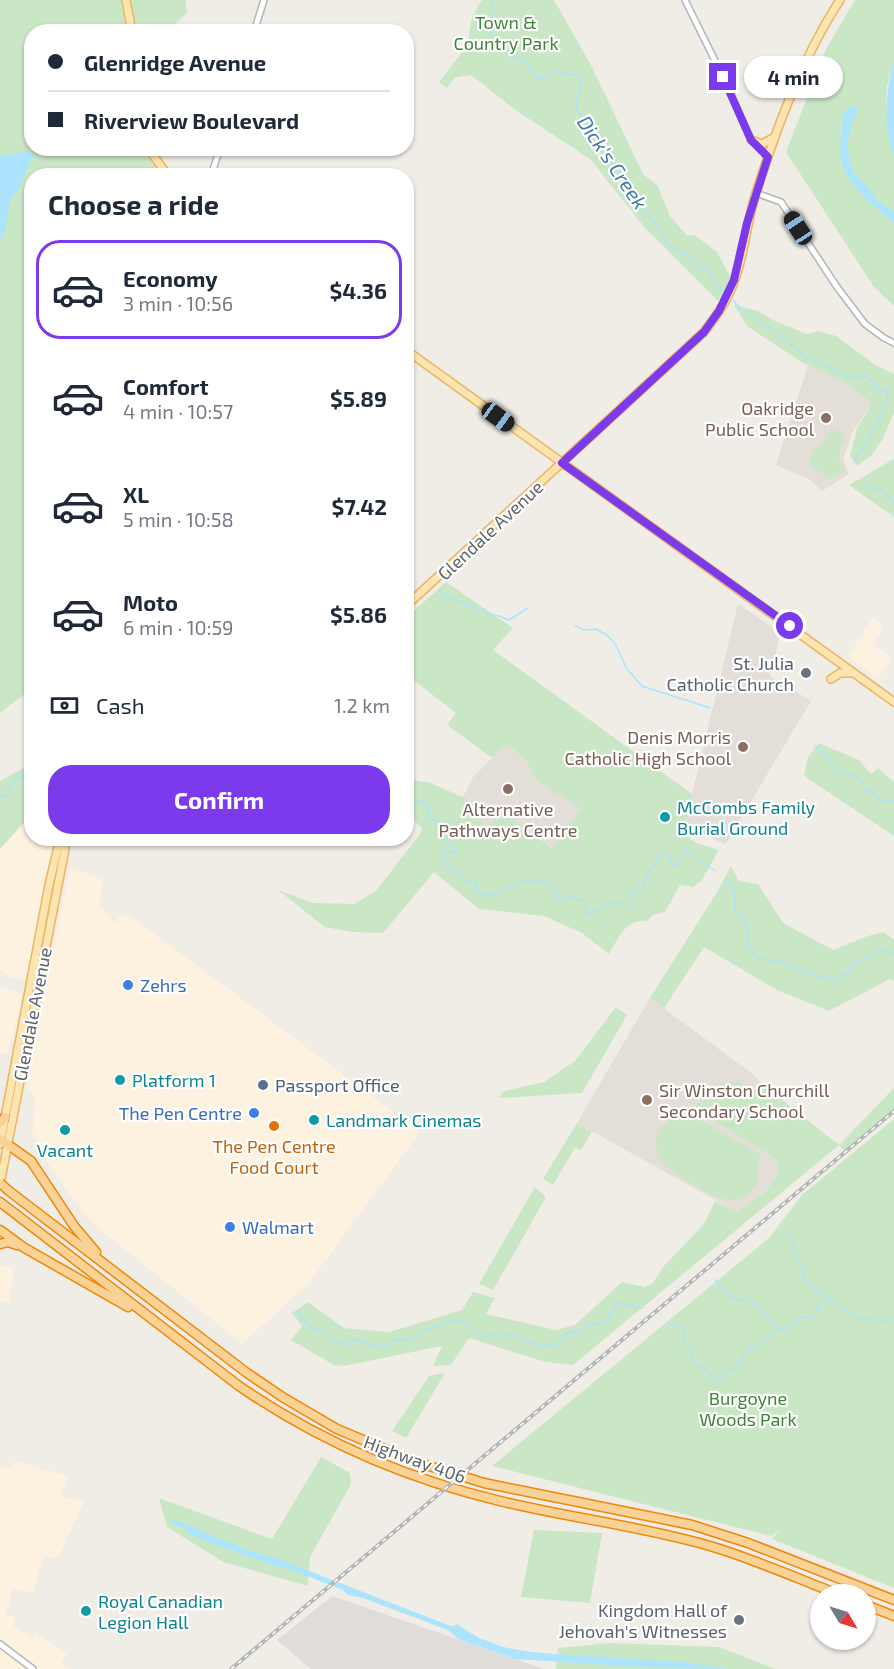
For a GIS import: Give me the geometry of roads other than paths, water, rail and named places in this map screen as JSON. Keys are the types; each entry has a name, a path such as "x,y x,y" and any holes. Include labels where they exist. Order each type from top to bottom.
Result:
{"highway":[{"path":"2,1142 31,1161 92,1249 153,1302"},
{"name":"Highway 406","path":"0,1184 230,1360 284,1398 337,1429 413,1461 484,1483 692,1525 748,1543 894,1600"},
{"name":"Highway 406","path":"3,1205 220,1373 269,1407 365,1457 410,1475 502,1502 650,1530 710,1546 811,1584"},
{"path":"0,1230 34,1254"},
{"path":"0,1244 8,1242 14,1244 147,1317"},
{"path":"876,1609 894,1616"}],"main road":[{"path":"126,0 130,24"},
{"name":"Glendale Avenue","path":"414,599 704,332 719,311 734,280 756,192 775,137 801,74 840,0"},
{"path":"751,140 762,144 775,137"},
{"path":"414,356 894,702"},
{"path":"831,679 840,673 855,673"},
{"name":"Glendale Avenue","path":"0,1184 3,1120 65,846"},
{"name":"Glendale Avenue","path":"2,1142 33,991"}],"street":[{"path":"256,24 264,0"},
{"path":"685,0 751,140 768,157"},
{"path":"756,192 781,202 837,287 865,324 884,338 894,342"},
{"path":"0,1644 33,1669"}],"water":[{"path":"894,61 894,157 888,133 886,109"},
{"path":"853,106 858,109 847,142 850,164 875,199 894,212 894,223 857,189 842,163 840,145 844,111"},
{"path":"24,151 24,156 34,157 28,168 24,168 24,177 19,190 11,198 5,230 0,240 0,156 12,153 16,155 18,152 19,155"},
{"path":"173,1519 247,1550 276,1558 448,1625 457,1624 477,1637 503,1647 552,1654 683,1662 729,1669 657,1668 515,1659 458,1639 448,1630 363,1598 348,1595 343,1590 287,1568 275,1566 190,1535 188,1530 171,1524"}],"waterway":[{"name":"Dick's Creek","path":"492,0 494,12 491,35 503,41 505,53 526,62 538,79 555,71 565,75 578,75 581,83 576,105 577,111 598,135 610,162 634,198 659,227 669,246 686,253 694,265 709,270 712,281 720,289"},
{"path":"733,300 741,309 782,337 808,359 822,363 849,378 863,376 869,378 878,390 888,391 885,407 871,435 856,456 856,463"},
{"path":"864,482 881,490 894,502"},
{"path":"440,593 509,620 528,608"},
{"path":"575,626 584,630 596,629 607,635 616,645 627,669 642,686 710,708"},
{"path":"815,746 827,756 834,767 861,779 865,790 873,792 882,801 894,802"},
{"path":"0,797 9,794 15,779 24,776"},
{"path":"414,801 428,805 429,819 439,821 443,838 456,850 456,853 442,852 448,867 459,872 464,882 476,882 477,892 484,896 522,882 536,883 544,880 550,883 559,900 563,901 569,896 585,902 587,912 590,914 611,903 631,904 633,891 643,886 651,866 655,865 660,856 667,855 676,866 682,853 686,850 715,871"},
{"path":"726,878 735,891 735,910 746,920 748,947 754,955 761,959 781,962 832,981 848,973 855,962 884,950 894,955"},
{"path":"786,1234 794,1244 795,1256 802,1265 804,1280 811,1288 827,1296 857,1318 890,1322 894,1318"},
{"path":"715,1280 730,1297 756,1303 782,1331 785,1331 790,1324 796,1324 800,1317 814,1318 819,1304 827,1303 827,1296"},
{"path":"475,1332 484,1338 494,1335 504,1337 511,1333 533,1343 557,1345 566,1333 579,1332 586,1326 606,1322 617,1303 643,1308"},
{"path":"297,1311 311,1329 326,1332 332,1339 348,1345 354,1339 385,1349 393,1341 416,1338 425,1330 446,1322 454,1320 469,1328"},
{"path":"667,1322 683,1328 686,1346 695,1364 706,1369 718,1382 726,1371 735,1370 744,1352 779,1329"}],"railway":[{"path":"231,1669 894,1111"}],"place":[{"name":"Oakridge Public School","path":"826,418"},
{"name":"St. Julia Catholic Church","path":"806,673"},
{"name":"Denis Morris Catholic High School","path":"743,747"},
{"name":"Alternative Pathways Centre","path":"508,789"},
{"name":"McCombs Family Burial Ground","path":"665,817"},
{"name":"Zehrs","path":"128,985"},
{"name":"Platform 1","path":"120,1080"},
{"name":"Passport Office","path":"263,1085"},
{"name":"Sir Winston Churchill Secondary School","path":"647,1100"},
{"name":"The Pen Centre","path":"254,1113"},
{"name":"Landmark Cinemas","path":"314,1120"},
{"name":"The Pen Centre Food Court","path":"274,1126"},
{"name":"Vacant","path":"65,1130"},
{"name":"Walmart","path":"230,1227"},
{"name":"Royal Canadian Legion Hall","path":"86,1611"},
{"name":"Kingdom Hall of Jehovah's Witnesses","path":"739,1620"}],"park label":[{"name":"Town & Country Park","path":"506,32"},
{"name":"Burgoyne Woods Park","path":"748,1408"}]}
